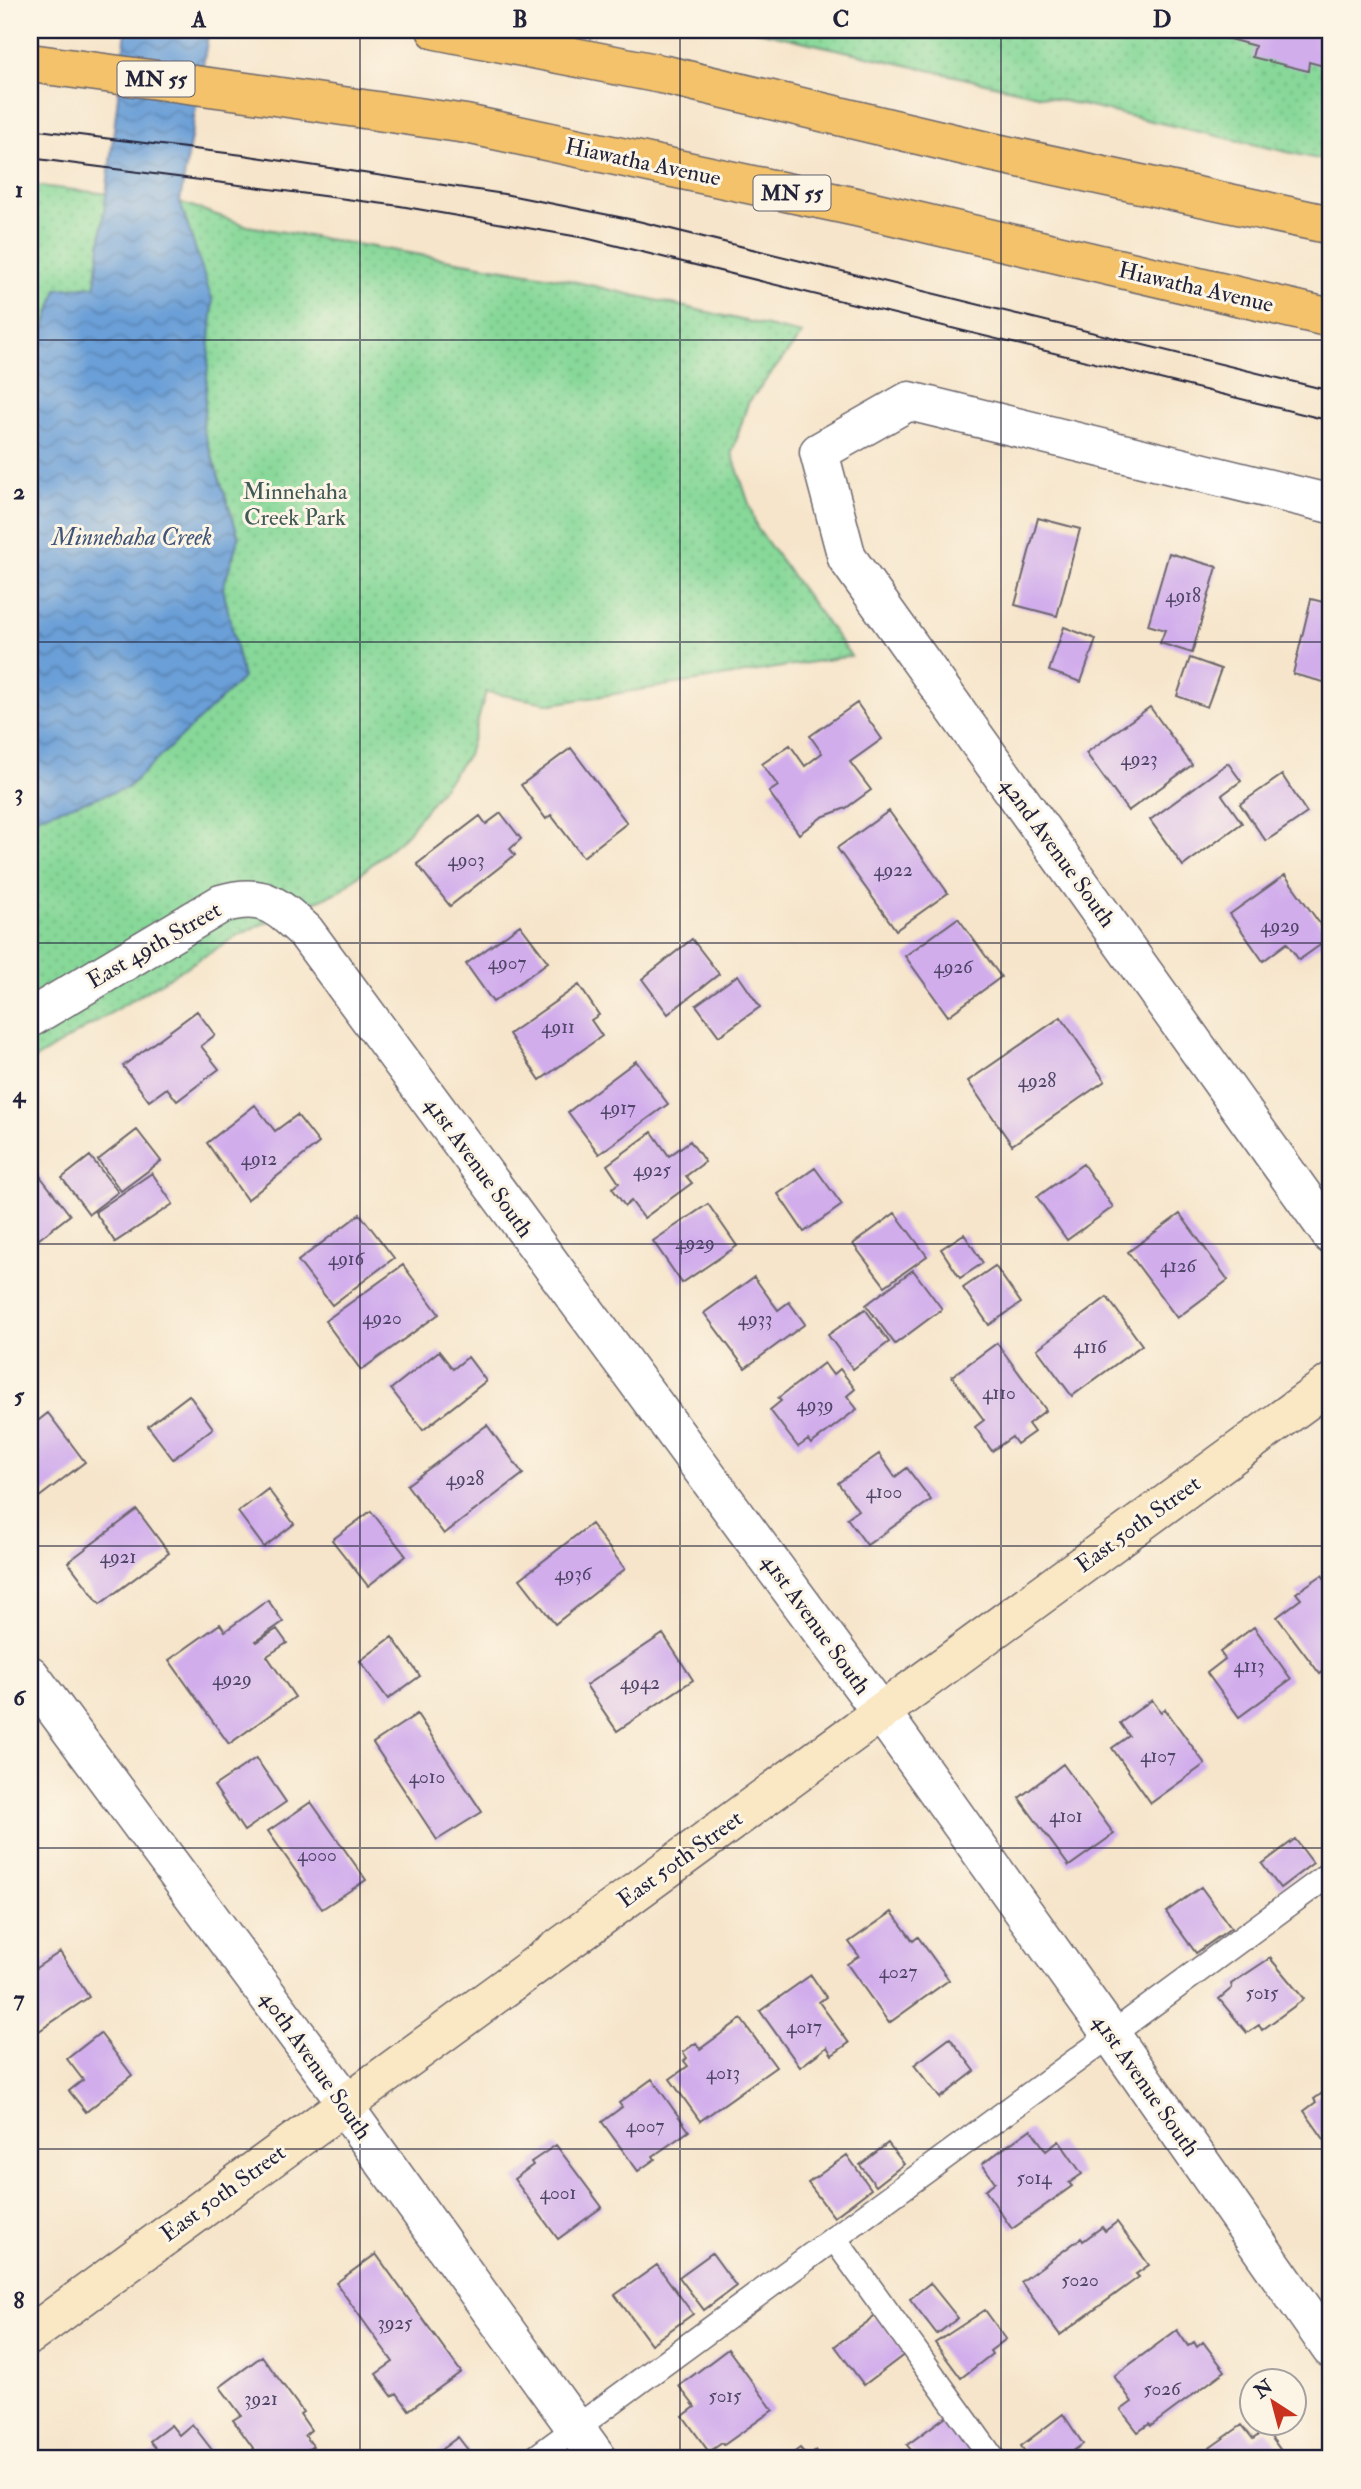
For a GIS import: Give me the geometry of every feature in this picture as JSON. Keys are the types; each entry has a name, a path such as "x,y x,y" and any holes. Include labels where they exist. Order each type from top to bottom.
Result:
{"highway":[{"path":"436,30 666,75 982,150 1331,225"},
{"name":"Hiawatha Avenue","path":"47,64 492,130 856,207 1331,318"}],"street":[{"name":"42nd Avenue South","path":"1331,504 909,401 819,452 848,558 1331,1235"},
{"name":"East 49th Street","path":"30,1018 220,904 239,899 257,899 273,903 283,911"},
{"name":"41st Avenue South","path":"283,911 314,942 881,1712 1331,2349"},
{"name":"East 50th Street","path":"30,2335 1331,1383"},
{"name":"40th Avenue South","path":"30,1675 339,2092 343,2105 598,2459"}],"lane":[{"path":"534,2459 1331,1873"},
{"path":"834,2238 993,2459"}],"green space":[{"path":"753,30 1331,30 1331,162"},
{"name":"Minnehaha Creek Park","path":"30,185 180,202 248,226 564,279 802,334 748,403 732,453 757,528 851,656 552,704 486,692 468,755 403,838 340,891 244,932 30,1062"}],"water":[{"name":"Minnehaha Creek","path":"126,30 209,30 180,202 213,302 203,429 239,537 223,588 243,678 127,788 30,819 30,375 57,289 95,286"}],"building":[{"path":"1219,30 1331,30 1331,68 1309,62 1308,71 1252,57 1255,46 1218,36"},
{"path":"1038,518 1080,529 1057,616 1015,605"},
{"path":"1169,553 1217,567 1192,653 1160,643 1165,630 1148,625"},
{"path":"1311,599 1331,604 1331,684 1293,674"},
{"path":"1064,627 1096,639 1081,682 1049,671"},
{"path":"1190,658 1221,669 1207,707 1177,696"},
{"path":"857,703 882,739 850,762 871,790 846,808 822,817 799,834 769,792 778,786 762,764 790,745 805,766 822,753 810,736"},
{"path":"1150,707 1192,765 1128,811 1086,753"},
{"path":"571,748 627,823 583,857 551,815 546,819 521,785"},
{"path":"1228,763 1241,781 1222,795 1242,823 1183,866 1150,820"},
{"path":"1282,775 1307,813 1266,841 1240,804"},
{"path":"889,811 948,893 896,930 837,848"},
{"path":"501,813 521,839 510,849 515,855 450,906 417,864 480,816 486,824"},
{"path":"1285,875 1330,938 1299,960 1287,943 1263,961 1230,914"},
{"path":"958,918 1001,977 948,1016 905,956"},
{"path":"520,925 548,962 493,1002 466,964"},
{"path":"692,939 719,974 668,1014 642,979"},
{"path":"738,975 760,1007 719,1036 696,1005"},
{"path":"579,985 599,1015 591,1020 602,1036 540,1080 509,1034"},
{"path":"197,1011 215,1035 201,1046 219,1069 177,1101 167,1088 149,1101 123,1066"},
{"path":"1061,1017 1105,1081 1012,1145 968,1081"},
{"path":"636,1061 668,1104 599,1154 568,1112"},
{"path":"255,1105 275,1131 297,1115 319,1143 247,1200 207,1143"},
{"path":"137,1130 161,1161 121,1191 98,1160"},
{"path":"652,1132 669,1156 690,1141 705,1162 686,1176 692,1183 644,1218 631,1201 625,1206 612,1188 619,1183 607,1165"},
{"path":"90,1156 118,1192 89,1214 62,1178"},
{"path":"30,1163 70,1215 30,1246"},
{"path":"1083,1164 1113,1207 1067,1240 1037,1197"},
{"path":"815,1168 842,1205 804,1232 778,1194"},
{"path":"152,1173 173,1204 115,1242 95,1212"},
{"path":"708,1204 737,1246 682,1283 653,1241"},
{"path":"895,1213 927,1256 885,1286 853,1244"},
{"path":"360,1214 394,1258 332,1305 298,1261"},
{"path":"1180,1214 1228,1280 1177,1318 1128,1252"},
{"path":"964,1234 983,1263 960,1278 941,1249"},
{"path":"403,1265 439,1314 361,1370 325,1321"},
{"path":"995,1266 1021,1303 989,1325 963,1288"},
{"path":"913,1270 942,1309 895,1344 866,1305"},
{"path":"754,1277 778,1310 789,1302 805,1324 745,1368 704,1313"},
{"path":"1107,1297 1142,1345 1072,1396 1037,1349"},
{"path":"865,1309 889,1342 853,1369 828,1335"},
{"path":"997,1343 1046,1410 1028,1424 1034,1432 1017,1444 1012,1437 992,1451 975,1427 984,1420 952,1376"},
{"path":"439,1351 453,1369 468,1357 486,1381 423,1430 391,1389"},
{"path":"824,1363 833,1375 840,1369 855,1389 847,1396 857,1409 811,1444 808,1440 798,1447 770,1410 781,1401 778,1398"},
{"path":"189,1395 213,1428 173,1459 148,1426"},
{"path":"48,1413 85,1462 30,1504 30,1427"},
{"path":"487,1425 523,1474 444,1534 407,1485"},
{"path":"879,1454 895,1477 907,1468 931,1500 867,1545 847,1518 858,1510 838,1483"},
{"path":"268,1489 294,1524 264,1547 238,1512"},
{"path":"137,1510 169,1553 100,1604 68,1562"},
{"path":"371,1511 406,1556 368,1586 332,1540"},
{"path":"591,1524 625,1569 555,1624 520,1579"},
{"path":"1322,1575 1331,1587 1331,1666 1320,1674 1277,1617 1301,1599 1296,1593"},
{"path":"268,1600 283,1622 256,1641 277,1629 287,1643 267,1656 295,1697 229,1744 169,1660 220,1624 225,1631"},
{"path":"1254,1627 1291,1679 1239,1717 1207,1673 1225,1659 1220,1652"},
{"path":"663,1634 693,1680 617,1731 586,1685"},
{"path":"392,1637 420,1676 388,1699 360,1661"},
{"path":"1152,1700 1161,1712 1165,1709 1205,1764 1151,1803 1112,1748 1129,1736 1120,1723"},
{"path":"417,1714 482,1812 437,1840 373,1743"},
{"path":"256,1758 286,1802 244,1831 214,1786"},
{"path":"1063,1764 1114,1834 1069,1866 1019,1798"},
{"path":"311,1802 366,1880 322,1909 268,1831"},
{"path":"1295,1839 1313,1863 1280,1888 1262,1864"},
{"path":"1201,1887 1231,1928 1196,1953 1166,1912"},
{"path":"892,1912 913,1941 918,1937 949,1980 889,2023 847,1964 859,1956 849,1942"},
{"path":"60,1952 89,1997 30,2037 30,1972"},
{"path":"1270,1958 1304,1999 1262,2030 1259,2025 1247,2033 1219,1999 1232,1988 1231,1984"},
{"path":"811,1975 826,1997 819,2002 849,2043 832,2055 827,2047 800,2067 760,2011"},
{"path":"741,2019 776,2067 700,2121 670,2079 688,2066 683,2052 696,2043 700,2049"},
{"path":"100,2033 132,2075 86,2112 69,2091 83,2080 67,2059"},
{"path":"950,2038 975,2071 940,2098 914,2065"},
{"path":"652,2079 689,2131 653,2156 655,2159 638,2171 602,2122 622,2107 619,2103"},
{"path":"1331,2087 1331,2149 1304,2111 1316,2102 1314,2099"},
{"path":"1031,2129 1046,2151 1059,2141 1082,2174 1069,2183 1072,2186 1012,2229 985,2190 995,2182 982,2164"},
{"path":"888,2143 904,2164 876,2186 860,2165"},
{"path":"556,2145 602,2207 558,2239 514,2179 533,2165 531,2162"},
{"path":"847,2155 871,2189 834,2217 808,2183"},
{"path":"1117,2222 1149,2265 1136,2274 1139,2277 1060,2335 1021,2282 1081,2238 1083,2241 1102,2227 1105,2231"},
{"path":"712,2253 736,2286 704,2310 679,2277"},
{"path":"376,2254 461,2372 409,2410 397,2393 392,2396 376,2374 393,2362 336,2283"},
{"path":"657,2265 693,2314 651,2344 615,2295"},
{"path":"930,2283 958,2318 937,2334 910,2299"},
{"path":"985,2310 1006,2339 990,2351 992,2354 961,2378 935,2343"},
{"path":"877,2315 905,2354 864,2385 835,2346"},
{"path":"1177,2330 1188,2346 1194,2342 1197,2347 1203,2342 1225,2371 1151,2426 1149,2424 1138,2432 1121,2410 1132,2402 1114,2376"},
{"path":"728,2349 773,2410 724,2445 722,2443 709,2452 683,2416 695,2407 679,2386"},
{"path":"262,2356 303,2412 300,2414 311,2430 305,2435 313,2446 294,2459 261,2459 233,2420 241,2415 220,2387"},
{"path":"949,2414 977,2453 968,2459 918,2459 907,2445"},
{"path":"1063,2414 1083,2444 1062,2459 1030,2459 1021,2446"},
{"path":"192,2424 219,2459 144,2459 157,2450 150,2441 171,2425 179,2435"},
{"path":"1238,2428 1238,2436 1251,2436 1253,2439 1257,2436 1270,2436 1287,2459 1194,2459"},
{"path":"458,2437 475,2459 429,2459"},
{"path":"800,2448 808,2457 816,2451 821,2459 785,2459"}],"tram line":[{"path":"30,129 243,155 504,194 634,220 1331,391"},
{"path":"30,158 400,206 585,238 1331,421"}]}
